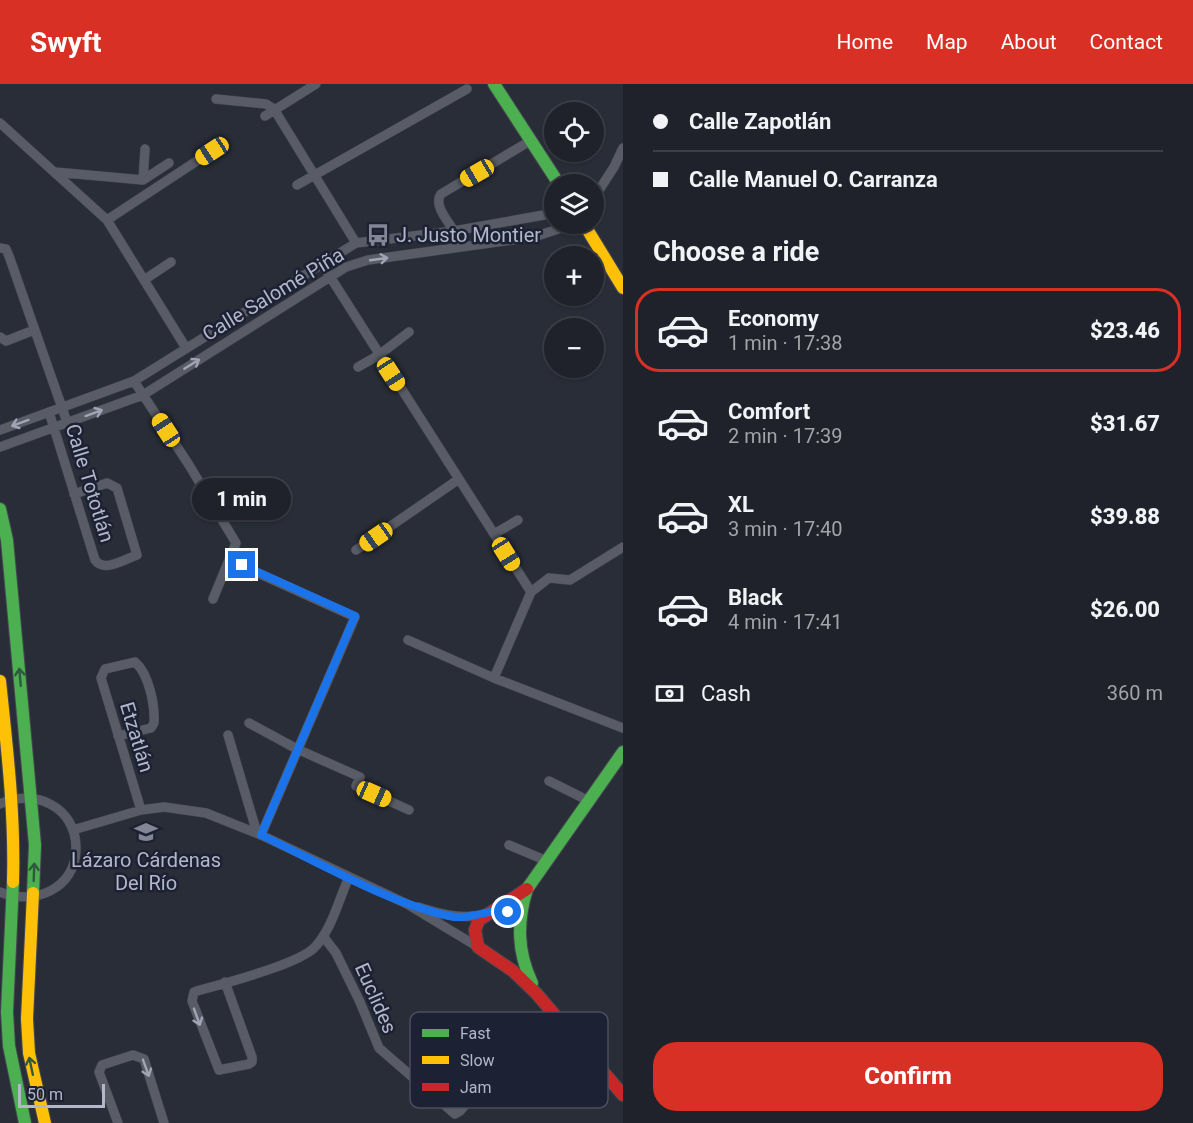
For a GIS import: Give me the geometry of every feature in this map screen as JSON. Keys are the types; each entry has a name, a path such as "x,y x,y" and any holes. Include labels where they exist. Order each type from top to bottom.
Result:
{"street":[{"path":"264,116 316,84"},
{"path":"494,84 552,174"},
{"path":"297,184 467,89"},
{"path":"216,99 266,104 274,109 356,243"},
{"path":"0,123 107,220 186,348"},
{"path":"454,231 438,204 441,194 531,141"},
{"path":"604,182 623,148"},
{"path":"142,180 145,149"},
{"path":"107,220 212,151"},
{"path":"55,172 142,180 169,163"},
{"name":"Calle Salomé Piña","path":"0,430 134,381 356,243 454,231 544,215"},
{"name":"Calle Salomé Piña","path":"0,447 143,395 346,267 368,260 534,237 544,234"},
{"path":"590,234 623,288"},
{"path":"3,249 67,423"},
{"path":"144,279 171,262"},
{"path":"322,264 531,592"},
{"path":"0,337 6,340 34,330"},
{"path":"358,367 380,355 409,332"},
{"path":"134,381 236,543 213,599"},
{"name":"Calle Tototlán","path":"49,412 74,494 98,564 105,566 137,555 117,488 107,483 74,494"},
{"path":"356,550 459,479"},
{"path":"0,509 7,540 35,845 27,1019 28,1053 45,1123"},
{"path":"494,534 518,520"},
{"path":"494,678 531,592 549,578 570,580 623,547"},
{"path":"229,560 355,616 259,834"},
{"path":"408,640 494,678 623,728"},
{"name":"Etzatlán","path":"118,736 151,728 154,723 148,686 140,666 135,662 105,669 101,678 118,736 141,810"},
{"path":"0,681 6,801 14,847 6,895 7,1012 9,1046 26,1123"},
{"path":"249,723 360,777 356,786 409,810"},
{"path":"228,735 259,834"},
{"path":"536,993 525,969 518,945 520,907 527,889 623,752"},
{"path":"549,781 589,801"},
{"path":"6,801 32,797 49,803 63,814 73,830 76,848 73,865 64,881 50,892 33,898 6,895"},
{"path":"73,830 141,810 164,807 206,813 259,834 407,904 513,970 552,1012"},
{"path":"509,845 547,861"},
{"path":"225,982 252,1062 219,1070 192,1001 194,992 225,982 291,962 307,954 323,936 349,877"},
{"path":"407,904 452,917 470,917 496,910 527,889"},
{"path":"496,910 508,912 516,920 518,926"},
{"path":"478,947 475,930 483,915"},
{"name":"Euclides","path":"323,936 336,953 360,1002 378,1048 410,1075"},
{"path":"496,960 509,955 518,945"},
{"path":"118,1123 99,1068 133,1055 144,1059 164,1123"},
{"path":"608,1078 623,1095"},
{"path":"610,1080 623,1086"},
{"name":"Euclides","path":"448,1108 455,1114 463,1108"}],"traffic: fast":[{"path":"494,84 552,174"},
{"path":"0,509 7,540 35,845 33,893"},
{"path":"532,983 523,959 520,936 521,913 527,889 623,752"},
{"path":"13,882 7,1012 9,1046 25,1123"}],"traffic: slow":[{"path":"590,234 623,288"},
{"path":"0,681 12,806 13,882"},
{"path":"33,893 27,1019 29,1053 45,1123"}],"traffic: jam":[{"path":"527,889 479,920 475,930 478,947 513,971 552,1012"},
{"path":"608,1077 623,1095"}],"place":[{"name":"J. Justo Montier","path":"378,235"},
{"name":"Lázaro Cárdenas Del Río","path":"146,832"}],"route":[{"path":"242,565 355,616 261,835 407,904 452,917 483,915 496,910 508,912"}]}
